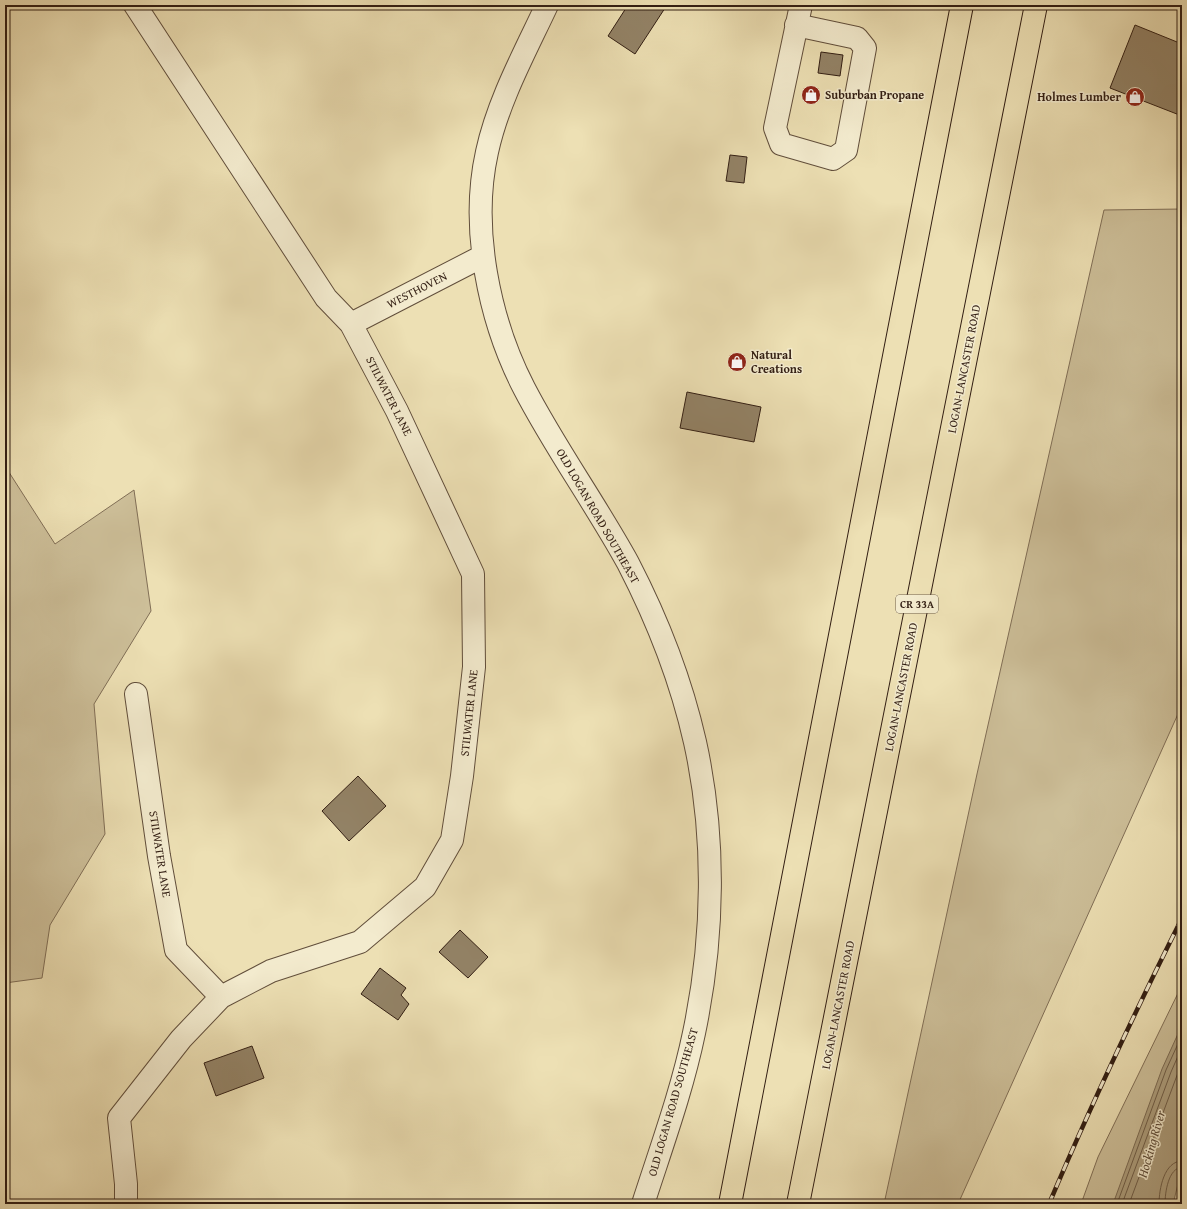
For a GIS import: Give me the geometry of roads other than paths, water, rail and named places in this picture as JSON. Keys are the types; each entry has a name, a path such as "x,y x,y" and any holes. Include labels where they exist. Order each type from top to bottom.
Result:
{"highway":[{"path":"730,1204 962,5"},
{"name":"LOGAN-LANCASTER ROAD","path":"798,1204 1036,5"}],"street":[{"name":"STILWATER LANE","path":"126,1204 119,1118 181,1039 221,997 271,971 360,942 425,887 452,840 462,776 474,667 473,574 397,411 351,324 326,298 135,5"},
{"name":"OLD LOGAN ROAD SOUTHEAST","path":"547,5 498,112 487,153 482,187 481,213 483,256 496,316 510,356 524,388 629,566 664,641 681,691 693,735 704,795 708,829 710,900 706,967 694,1035 676,1101 643,1204"},
{"path":"798,15 857,38 865,48 846,150 833,159 781,144 775,128 798,15"},
{"name":"WESTHOVEN","path":"351,324 483,256"},
{"name":"STILWATER LANE","path":"136,694 159,856 176,950 221,997"}],"water":[{"name":"Hocking River","path":"1182,1025 1182,1168 1173,1204 1113,1204 1162,1069"}],"railway":[{"path":"1049,1204 1113,1060 1182,918"}],"place":[{"name":"Suburban Propane","path":"811,95"},
{"name":"Holmes Lumber","path":"1135,97"},
{"name":"Natural Creations","path":"737,362"}]}
